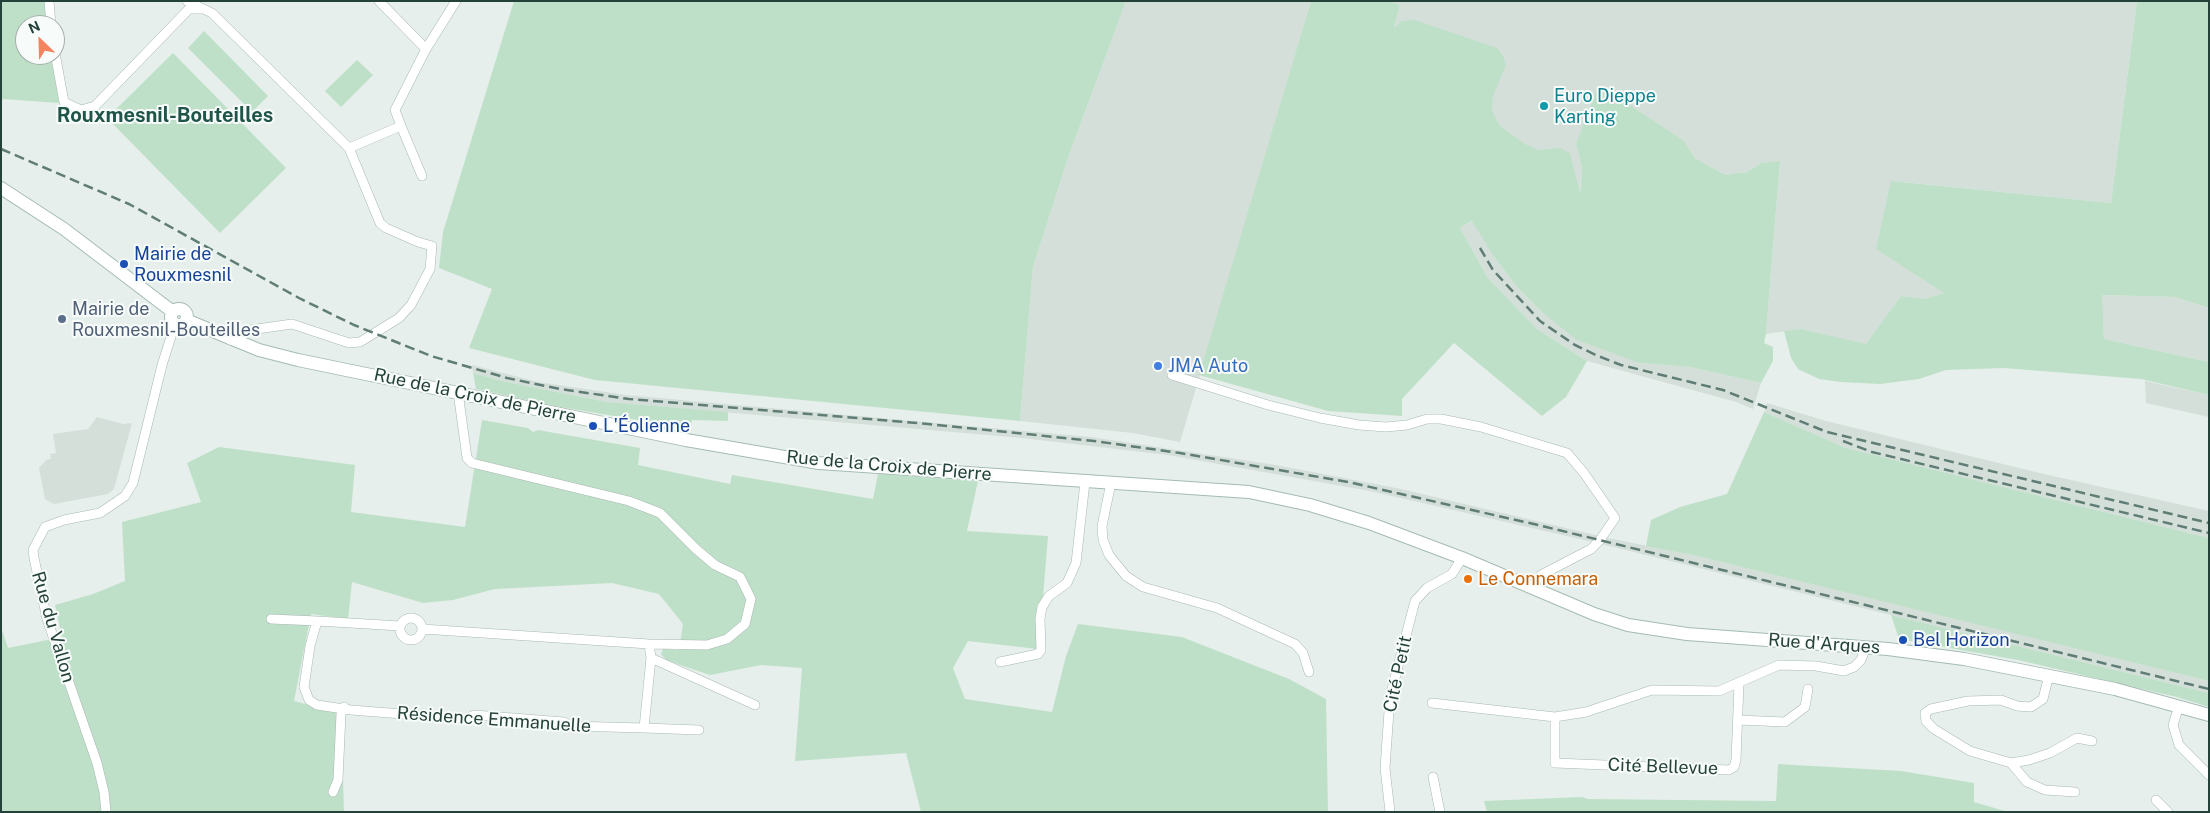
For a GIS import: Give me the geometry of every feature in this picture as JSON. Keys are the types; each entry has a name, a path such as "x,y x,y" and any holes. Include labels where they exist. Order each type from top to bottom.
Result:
{"main road":[{"name":"Rue de la Croix de Pierre","path":"1,188 64,230 178,319 259,350 298,360 686,440 819,463 1249,492 1301,503 1369,523 1462,558 1531,588"},
{"name":"Rue d'Arques","path":"1531,588 1594,614 1652,630 1866,647 1964,659 2049,675 2209,715"}],"street":[{"path":"49,1 50,15"},
{"path":"187,1 212,13 349,148 380,222 386,228 432,246 430,269 411,305 399,318 360,342 349,343 292,324 250,330 238,334 230,340"},
{"path":"379,1 426,50"},
{"path":"422,176 395,110 426,50 456,1"},
{"path":"57,65 64,102 81,110 95,106 189,9 204,9"},
{"path":"349,148 401,126"},
{"name":"Rue du Vallon","path":"106,812 104,792 97,763 47,619 34,550 45,527 64,520 100,513 125,496 133,483 155,392 178,319"},
{"path":"1172,375 1268,405 1320,418 1359,425 1386,427 1407,425 1427,419 1441,419 1481,427 1567,453 1574,459 1615,518 1600,540 1591,549 1541,575 1531,588"},
{"path":"422,629 649,644 707,645 727,640 745,624 751,599 740,577 715,565 696,550 660,513 629,501 472,462 468,458 458,392"},
{"path":"1000,662 1038,654 1041,650 1040,619 1042,607 1049,596 1067,583 1076,562 1084,482"},
{"path":"1111,483 1102,526 1103,540 1109,555 1126,576 1143,587 1217,608 1294,644 1303,653 1309,672"},
{"name":"Cité Petit","path":"1390,812 1385,768 1390,697 1415,601 1427,588 1452,574 1462,558"},
{"path":"411,618 418,620 422,629 418,638 410,640 403,636 400,626 404,620 411,618"},
{"path":"271,619 400,626"},
{"name":"Résidence Emmanuelle","path":"317,622 310,646 305,691 309,700 318,704 351,710 466,719 474,715 555,722 571,726 699,730"},
{"path":"644,728 651,658 649,644"},
{"path":"1432,703 1555,717 1586,712 1652,690 1719,691 1739,684 1759,672 1779,665 1816,666 1844,671 1854,667 1861,660 1866,647"},
{"path":"651,658 755,705"},
{"path":"2049,675 2043,699 2031,707 2024,708 2001,700 1988,700 1931,708 1925,713 1926,721 1934,729 1970,751 2010,763 2029,760 2050,753 2076,738 2092,741"},
{"name":"Cité Bellevue","path":"1555,717 1555,763 1729,770 1734,767 1736,760 1739,684"},
{"path":"1738,720 1785,722 1805,707 1808,689"},
{"path":"2179,706 2173,726 2179,745 2209,775"},
{"path":"333,792 338,780 341,714 344,708"},
{"path":"2010,763 2027,782 2045,790 2075,792"},
{"path":"1433,777 1440,812"},
{"path":"2156,800 2168,812"}],"shaded area":[{"path":"1126,1 1311,1 1180,442 1133,433 1020,421 1033,267 1068,158"},
{"path":"1390,1 2137,1 2111,203 1892,181 1944,293 1924,299 1901,296 1866,345 1801,329 1766,334 1780,162 1761,163 1747,172 1725,175 1695,158 1684,141 1576,144 1582,168 1573,256 1394,29 1400,5"},
{"path":"1473,221 1492,254 1517,287 1542,312 1640,363 1690,367 1761,383 1753,409 1736,402 1587,361 1537,329 1488,278 1460,228"},
{"path":"2101,295 2175,297 2209,308 2209,362 2104,339"},
{"path":"472,365 538,382 626,395 1091,437 1276,465 1401,489 1608,538 1693,555 1990,627 2209,681 2209,693 1593,542 1370,491 1168,455 1022,438 607,402 502,381 473,373"},
{"path":"2145,381 2209,395 2209,417 2146,403"},
{"path":"1767,403 1826,421 2044,474 2209,511 2209,538 1846,448 1764,412"},
{"path":"97,417 123,424 132,423 114,489 108,494 54,504 45,499 39,468 46,460 51,459 50,454 56,453 53,434 88,429"}],"green space":[{"path":"1,1 45,1 47,15 15,15 15,65 53,65 59,103 3,99 1,102"},
{"path":"514,1 1126,1 1068,158 1033,267 1020,421 595,380 469,348 492,289 439,268 443,232"},
{"path":"1311,1 1390,1 1400,5 1394,28 1402,21 1415,20 1497,48 1503,56 1506,65 1493,96 1492,111 1500,126 1525,144 1538,150 1560,148 1570,153 1580,193 1582,168 1576,144 1598,86 1684,141 1695,158 1725,175 1747,172 1761,163 1780,161 1764,343 1773,347 1773,361 1761,383 1690,367 1640,363 1577,340 1542,312 1517,287 1492,254 1472,221 1460,228 1488,278 1537,329 1587,361 1566,397 1542,416 1454,343 1402,399 1402,416 1328,411 1199,375"},
{"path":"2137,1 2209,1 2209,308 2175,297 2102,295 2104,339 2209,362 2209,395 2141,379 2004,368 1946,370 1919,379 1880,384 1819,379 1798,369 1791,358 1784,331 1801,329 1866,344 1901,296 1924,299 1944,293 1876,249 1891,181 2111,203"},
{"path":"204,31 268,96 252,112 188,48"},
{"path":"173,53 286,168 220,233 107,118"},
{"path":"357,60 373,75 341,107 325,91"},
{"path":"473,373 502,381 607,402 728,412 728,421 692,420 690,429 555,406 476,389"},
{"path":"1764,412 1846,448 2209,538 2209,681 1693,555 1646,546 1651,520 1680,507 1727,494"},
{"path":"482,420 528,428 533,432 538,430 640,448 638,465 730,484 732,475 873,499 878,474 978,481 967,531 1048,536 1043,597 1037,606 1037,649 968,641 953,668 965,699 1052,712 1066,656 1078,624 1182,637 1289,679 1326,699 1328,812 921,812 906,753 795,761 802,668 761,665 710,675 666,660 661,654 663,649 679,650 683,624 659,594 612,583 495,589 453,600 423,603 352,582 348,619 311,614 294,701 341,714 344,812 1,812 1,627 8,648 62,637 55,605 93,594 125,581 122,522 201,502 187,463 219,447 355,465 351,512 465,527"},
{"path":"1891,615 2209,693 2209,707 2177,697 2018,660 1899,639"},
{"path":"1778,764 1901,771 1974,783 1974,802 2008,812 1487,812 1484,801 1583,797 1587,799 1776,801"}],"railway":[{"path":"1,149 129,204 299,298 354,325 431,356 507,378 560,389 629,399 928,424 1094,441 1180,453 1348,482 1538,525 2209,689"},
{"path":"1480,248 1493,270 1540,321 1575,345 1621,365 1723,390 1827,432 2209,523"},
{"path":"1843,441 1872,452 2209,533"}],"place":[{"name":"Euro Dieppe Karting","path":"1544,106"},
{"name":"Mairie de Rouxmesnil","path":"124,264"},
{"name":"Mairie de Rouxmesnil-Bouteilles","path":"62,319"},
{"name":"JMA Auto","path":"1158,366"},
{"name":"L'Éolienne","path":"593,426"},
{"name":"Le Connemara","path":"1468,579"},
{"name":"Bel Horizon","path":"1903,640"}],"district":[{"name":"Rouxmesnil-Bouteilles","path":"165,116"}]}
